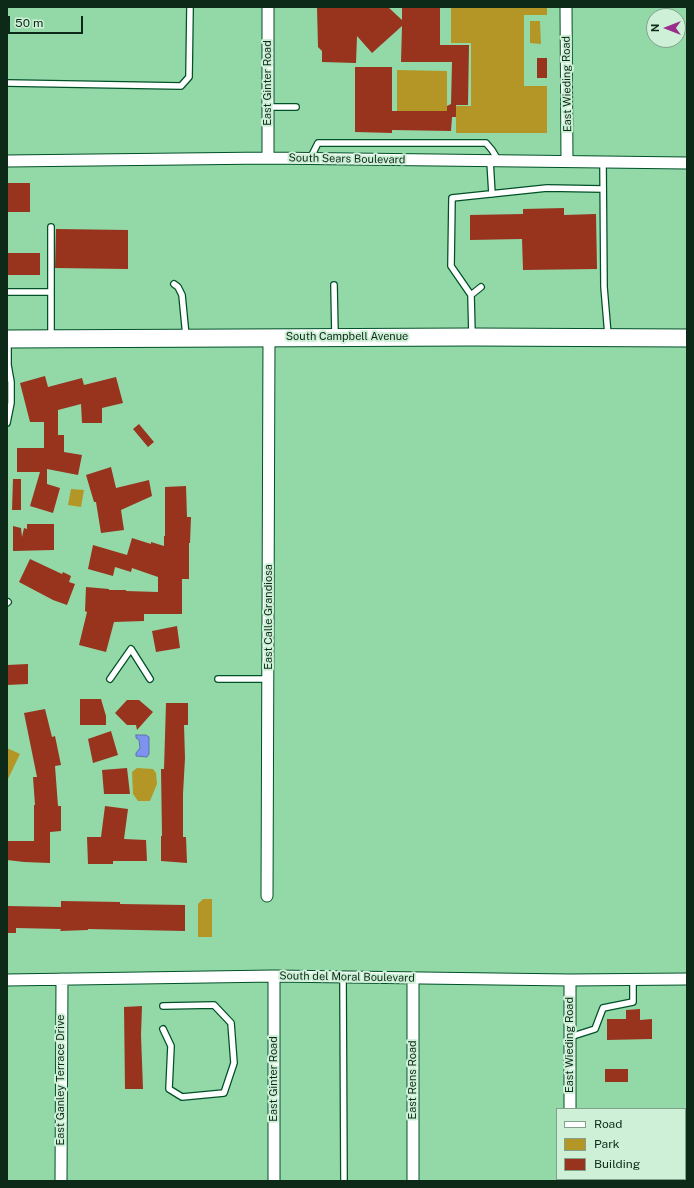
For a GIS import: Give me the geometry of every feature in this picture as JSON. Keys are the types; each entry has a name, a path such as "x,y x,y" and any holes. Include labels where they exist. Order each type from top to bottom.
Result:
{"main road":[{"name":"South Campbell Avenue","path":"8,339 269,337 687,338"}],"street":[{"name":"East Ginter Road","path":"268,7 268,158"},
{"name":"East Wieding Road","path":"566,7 567,161"},
{"name":"South Sears Boulevard","path":"7,161 268,158 687,163"},
{"name":"East Calle Grandiosa","path":"267,896 269,679 269,337"},
{"name":"East Ginter Road","path":"274,976 274,1181"},
{"name":"South del Moral Boulevard","path":"7,980 274,976 570,980 687,979"},
{"name":"East Rens Road","path":"413,978 413,1181"},
{"name":"East Ganley Terrace Drive","path":"61,1181 62,979"},
{"name":"East Wieding Road","path":"570,980 570,1108"}],"lane":[{"path":"7,83 181,86 189,77 190,7"},
{"path":"268,107 296,108"},
{"path":"310,159 318,143 486,143 492,150 494,161 492,194"},
{"path":"603,162 604,287 608,338"},
{"path":"472,337 472,295 451,266 452,198 547,188 603,189"},
{"path":"51,227 51,339"},
{"path":"174,284 178,287 182,295 186,338"},
{"path":"334,285 335,337"},
{"path":"472,295 481,287"},
{"path":"7,292 50,292"},
{"path":"7,423 11,403 11,382 8,365 8,339"},
{"path":"110,678 130,649 150,679"},
{"path":"218,679 269,679"},
{"path":"343,977 344,1181"},
{"path":"570,1036 595,1029 602,1008 633,1002 633,980"},
{"path":"163,1006 214,1005 232,1023 234,1063 224,1093 182,1096 169,1089 171,1046 163,1030"},
{"path":"611,1181 632,1180"}],"green space":[{"path":"451,7 547,7 547,15 524,15 524,86 547,86 547,133 456,133 456,106 471,106 471,43 451,43"},
{"path":"530,21 540,21 541,44 530,43"},
{"path":"397,70 447,71 447,111 397,111"},
{"path":"71,489 84,490 81,507 68,505"},
{"path":"7,748 20,754 7,781"},
{"path":"137,768 153,769 156,773 157,784 150,801 138,801 133,794 132,772"},
{"path":"203,899 212,899 212,937 198,937 198,904"}],"water":[{"path":"136,735 146,735 149,737 149,754 147,757 136,756 136,753 140,748 139,740 136,738"}],"building":[{"path":"317,7 388,7 402,20 402,7 440,7 440,45 469,45 468,105 456,105 456,117 452,117 451,131 392,130 392,133 355,132 355,67 392,67 392,111 447,111 447,106 451,104 452,62 401,62 402,26 372,53 357,36 356,63 322,62 322,51 318,47"},
{"path":"537,58 547,58 547,78 537,78"},
{"path":"7,183 30,183 30,212 7,212"},
{"path":"564,208 564,215 596,214 597,269 523,270 522,239 470,240 470,215 523,214 523,209"},
{"path":"56,229 128,230 128,269 55,268"},
{"path":"7,253 40,253 40,275 7,275"},
{"path":"45,376 48,387 82,378 84,385 116,377 123,403 102,408 102,423 82,423 81,404 58,410 58,435 64,435 64,452 82,455 78,475 47,469 47,484 60,488 53,513 30,506 40,472 17,472 17,448 44,448 44,422 30,422 20,383"},
{"path":"139,424 154,442 148,447 133,429"},
{"path":"111,467 116,488 149,480 152,496 121,510 124,530 101,533 96,502 94,502 86,475"},
{"path":"13,479 21,479 21,510 12,510"},
{"path":"186,486 187,517 191,517 189,579 182,579 182,614 144,614 144,621 114,622 106,652 79,645 87,612 85,611 86,587 109,590 158,592 158,577 132,568 131,572 115,567 113,576 88,569 93,545 127,555 132,538 151,544 151,542 164,546 165,487"},
{"path":"27,524 54,524 54,550 13,551 13,526 21,528 22,537 24,528 27,529"},
{"path":"30,559 62,574 63,572 71,576 69,582 75,584 67,605 53,600 19,582"},
{"path":"177,626 180,648 156,652 152,631"},
{"path":"28,664 28,684 7,685 7,665"},
{"path":"80,699 101,699 106,716 106,725 80,725"},
{"path":"127,700 139,700 153,712 137,730 136,725 127,725 115,713"},
{"path":"166,703 188,703 188,725 184,725 185,758 183,794 183,837 186,837 187,863 161,861 161,769 164,769"},
{"path":"45,709 52,737 55,736 61,765 55,766 58,806 61,806 61,831 50,832 50,863 7,860 7,841 34,841 35,805 33,777 37,777 24,713"},
{"path":"111,731 118,755 93,763 88,739"},
{"path":"127,768 130,794 104,794 102,770"},
{"path":"105,806 128,809 124,839 146,840 147,861 113,861 113,864 88,864 87,837 101,837"},
{"path":"61,901 185,905 185,931 88,929 60,931 61,929 16,928 16,933 7,933 7,906 61,907"},
{"path":"142,1006 141,1035 143,1089 125,1089 124,1007"},
{"path":"640,1009 640,1020 652,1019 652,1039 607,1040 607,1019 626,1019 626,1010"},
{"path":"605,1069 628,1069 628,1082 605,1082"}]}
